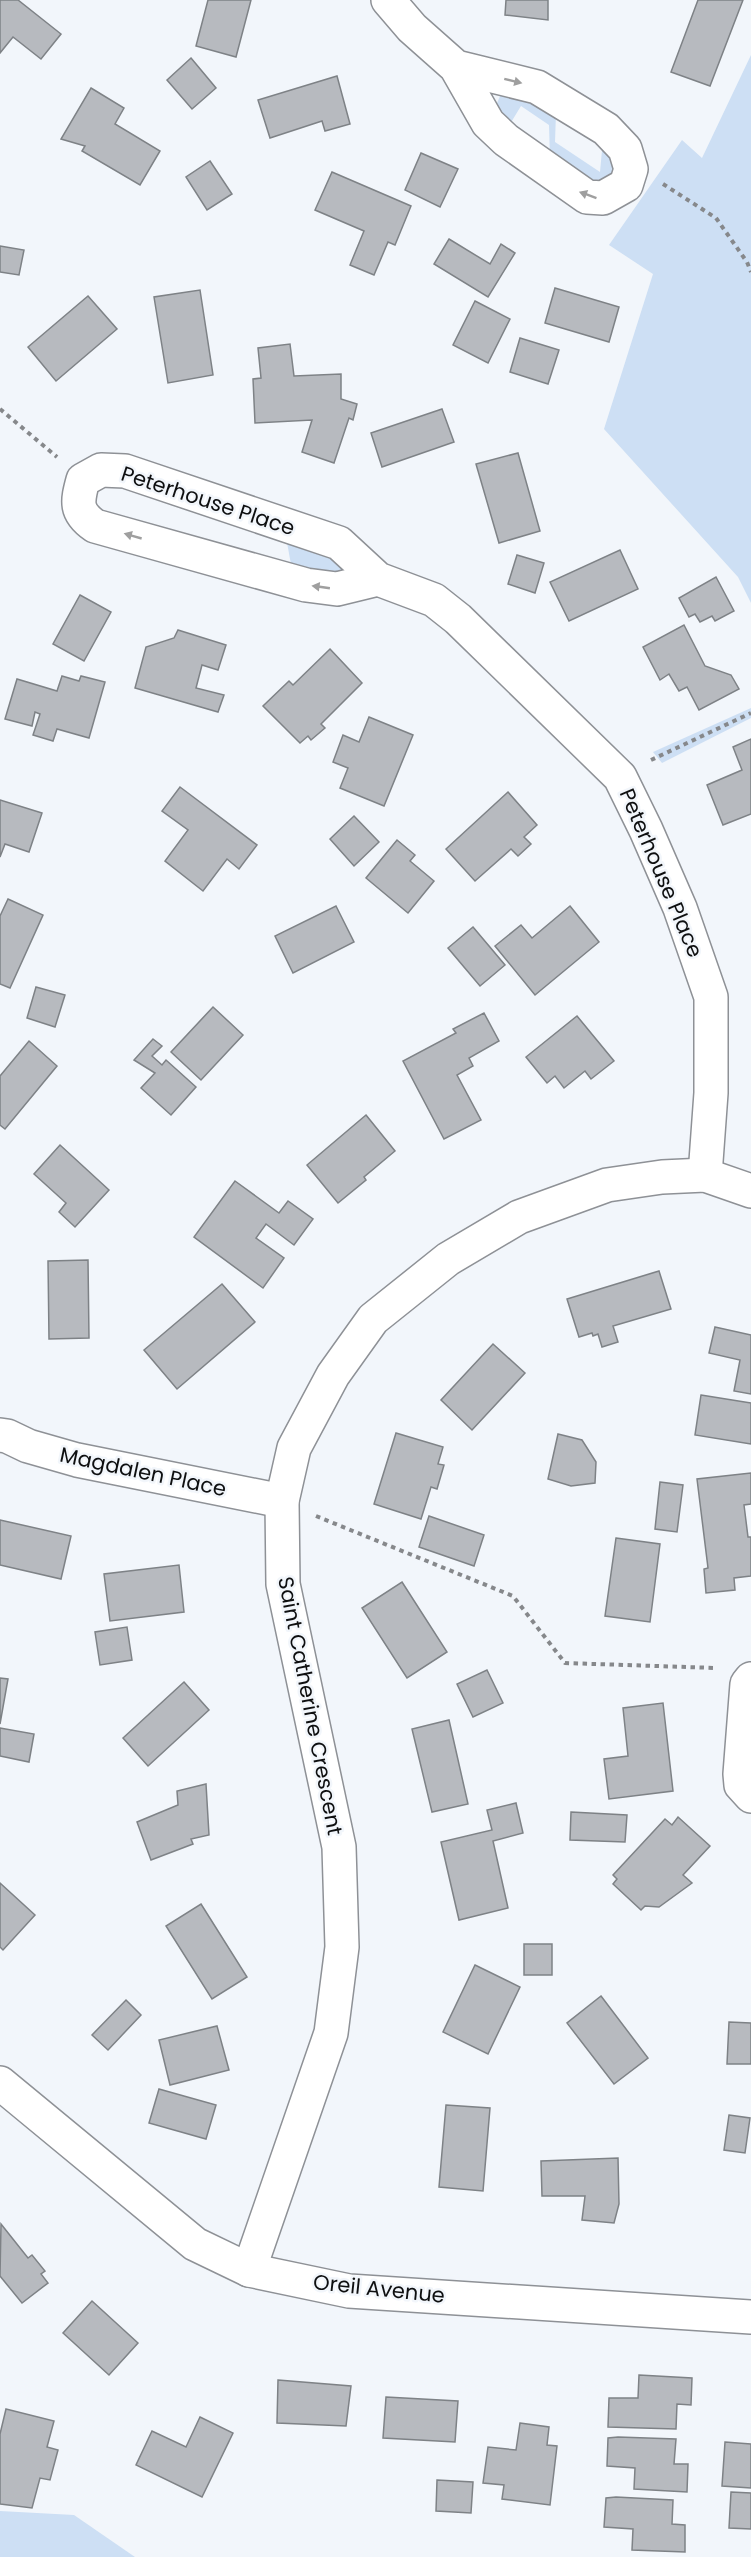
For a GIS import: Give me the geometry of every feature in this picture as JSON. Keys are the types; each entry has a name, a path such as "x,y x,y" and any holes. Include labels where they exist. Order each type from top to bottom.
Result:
{"street":[{"path":"388,0 412,28 456,67 488,123 506,140 587,197 603,198 626,185 630,169 625,149 606,129 537,87 456,67"},
{"name":"Peterhouse Place","path":"378,579 337,589 306,585 95,526 84,518 78,500 83,480 100,470 125,471 339,543 378,579 434,600 458,619 620,777 680,908 711,998 711,1094 705,1175"},
{"name":"Saint Catherine Crescent","path":"249,2270 331,2033 342,1947 339,1848 282,1584 295,1507 294,1448 333,1375 373,1319 448,1259 519,1216 607,1185 662,1177 705,1175 751,1191"},
{"name":"Magdalen Place","path":"2,1431 28,1446 77,1460 295,1507"},
{"path":"739,1673 747,1684 741,1785 751,1796"},
{"name":"Oreil Avenue","path":"0,2084 195,2244 249,2270 349,2291 751,2317"}],"path":[{"path":"661,183 716,218 747,262 751,272"},
{"path":"0,410 60,460"},
{"path":"645,763 751,713"},
{"path":"295,1507 513,1596 565,1663 739,1673"}],"shaded area":[{"path":"751,55 751,603 738,577 604,429 653,274 609,245 682,140 702,158"},
{"path":"509,91 556,113 555,142 600,172 602,150 605,146 620,179 593,189 550,159 549,125 521,106 510,124 499,115 497,103 501,94"},
{"path":"286,537 340,554 361,573 331,582 292,570"},
{"path":"751,708 751,718 662,763 653,752"},
{"path":"0,2511 74,2515 135,2557 0,2557"}],"building":[{"path":"0,0 18,0 61,34 41,59 13,37 0,53"},
{"path":"208,0 251,0 236,57 196,46"},
{"path":"506,0 548,0 548,20 505,15"},
{"path":"698,0 743,0 710,86 671,72"},
{"path":"191,58 216,88 192,109 167,80"},
{"path":"337,76 350,124 325,131 322,121 270,138 258,100"},
{"path":"91,88 124,108 115,124 160,151 140,185 82,151 85,146 61,139"},
{"path":"421,153 458,169 440,207 405,190"},
{"path":"210,161 232,194 207,210 186,177"},
{"path":"332,172 411,206 395,245 388,242 374,275 350,265 364,231 315,210"},
{"path":"449,239 490,264 501,244 515,253 488,297 434,264"},
{"path":"0,246 24,250 19,275 0,272"},
{"path":"555,288 619,307 609,342 545,323"},
{"path":"200,290 213,375 168,383 154,297"},
{"path":"88,296 117,329 56,381 28,347"},
{"path":"475,301 510,319 488,363 453,345"},
{"path":"520,338 559,350 548,384 510,372"},
{"path":"290,344 294,376 341,374 341,399 357,404 353,420 349,418 334,463 302,452 312,420 255,423 253,379 261,378 258,348"},
{"path":"442,409 454,442 382,467 371,433"},
{"path":"518,453 540,531 499,543 476,464"},
{"path":"620,550 638,589 569,621 550,582"},
{"path":"517,555 544,563 535,593 508,584"},
{"path":"716,577 734,611 715,621 712,616 700,622 695,614 689,617 679,598"},
{"path":"80,595 111,612 84,661 53,644"},
{"path":"684,625 705,666 731,675 739,689 699,710 687,687 679,691 669,674 660,680 643,647"},
{"path":"178,630 226,645 218,670 202,665 196,688 224,695 218,712 135,688 146,647 174,638"},
{"path":"330,649 362,683 321,724 325,728 311,740 308,736 300,743 263,706 289,681 293,685"},
{"path":"62,676 79,681 81,676 105,682 89,738 57,729 53,741 33,735 40,714 35,712 32,726 5,719 17,679 57,691"},
{"path":"369,717 413,735 384,806 340,788 348,768 333,762 343,735 359,742"},
{"path":"751,739 751,814 723,825 707,785 742,770 733,747"},
{"path":"180,787 257,845 239,869 227,859 203,891 165,861 188,830 162,811"},
{"path":"508,792 537,825 524,837 531,844 518,856 511,849 475,881 446,849"},
{"path":"0,800 42,813 29,852 5,844 0,857"},
{"path":"354,816 379,842 354,866 330,839"},
{"path":"397,840 415,855 410,861 434,881 408,913 366,878"},
{"path":"8,899 43,915 10,988 0,984 0,916"},
{"path":"336,906 354,942 293,973 275,936"},
{"path":"570,906 599,942 535,995 495,946 521,925 532,938"},
{"path":"473,927 505,965 480,986 448,948"},
{"path":"36,987 65,995 55,1027 27,1018"},
{"path":"213,1007 243,1035 201,1080 171,1052"},
{"path":"484,1013 499,1041 469,1058 473,1066 457,1075 481,1120 444,1139 403,1061 456,1033 453,1029"},
{"path":"577,1016 614,1061 591,1079 585,1071 564,1088 555,1076 547,1083 526,1057"},
{"path":"153,1039 162,1046 152,1056 162,1065 166,1060 196,1087 171,1115 141,1088 155,1073 134,1060"},
{"path":"29,1041 57,1066 5,1129 0,1125 0,1076"},
{"path":"366,1115 395,1151 364,1177 366,1180 338,1203 307,1165"},
{"path":"60,1145 109,1190 75,1227 59,1212 66,1203 34,1174"},
{"path":"235,1181 279,1213 288,1201 313,1219 294,1245 266,1224 256,1238 284,1258 263,1288 194,1237"},
{"path":"88,1260 89,1338 49,1339 48,1261"},
{"path":"659,1271 671,1309 613,1326 618,1342 602,1347 598,1334 593,1336 592,1333 579,1337 567,1299"},
{"path":"222,1284 255,1322 177,1389 144,1350"},
{"path":"715,1327 751,1335 751,1394 734,1391 740,1360 709,1353"},
{"path":"493,1344 525,1373 472,1430 441,1400"},
{"path":"701,1395 751,1403 751,1444 695,1435"},
{"path":"396,1433 443,1447 438,1464 444,1465 437,1489 431,1487 421,1519 374,1504"},
{"path":"558,1434 582,1440 596,1462 595,1483 571,1486 548,1479"},
{"path":"751,1473 751,1504 744,1505 748,1537 751,1537 751,1576 734,1578 735,1590 706,1593 704,1569 708,1568 697,1479"},
{"path":"660,1482 683,1485 677,1532 655,1529"},
{"path":"429,1516 484,1535 474,1566 419,1547"},
{"path":"0,1520 71,1536 61,1579 0,1565"},
{"path":"616,1538 660,1544 650,1622 605,1616"},
{"path":"179,1565 184,1612 110,1621 104,1574"},
{"path":"402,1582 447,1652 407,1678 362,1608"},
{"path":"127,1627 132,1660 100,1665 95,1632"},
{"path":"487,1670 503,1703 473,1717 457,1684"},
{"path":"0,1678 8,1679 0,1724"},
{"path":"184,1682 209,1710 148,1766 123,1738"},
{"path":"663,1703 673,1791 609,1799 604,1759 628,1756 623,1708"},
{"path":"449,1720 468,1804 432,1812 412,1729"},
{"path":"0,1728 34,1734 29,1762 0,1756"},
{"path":"206,1784 209,1835 191,1839 193,1844 151,1860 137,1822 178,1805 177,1791"},
{"path":"516,1803 523,1833 493,1841 508,1908 459,1920 441,1842 492,1830 487,1810"},
{"path":"571,1812 627,1815 625,1842 570,1840"},
{"path":"678,1817 710,1846 683,1875 692,1883 659,1907 645,1906 641,1910 613,1884 617,1879 613,1875 665,1819 672,1825"},
{"path":"0,1883 35,1915 3,1950 0,1947"},
{"path":"201,1904 247,1977 212,1999 166,1926"},
{"path":"524,1944 552,1944 552,1975 524,1975"},
{"path":"475,1965 520,1987 488,2054 443,2032"},
{"path":"601,1996 648,2058 614,2084 567,2023"},
{"path":"126,2000 141,2015 108,2050 92,2035"},
{"path":"729,2022 751,2023 751,2064 727,2064"},
{"path":"217,2026 229,2070 170,2085 159,2040"},
{"path":"159,2089 216,2105 206,2139 149,2123"},
{"path":"446,2105 490,2108 483,2191 439,2187"},
{"path":"729,2115 750,2118 745,2153 724,2150"},
{"path":"618,2158 619,2204 614,2223 582,2220 585,2196 542,2196 541,2161"},
{"path":"1,2224 28,2258 32,2255 45,2271 41,2274 48,2283 22,2303 0,2276"},
{"path":"92,2301 138,2343 109,2375 63,2333"},
{"path":"639,2375 692,2378 691,2405 677,2404 676,2429 608,2427 609,2398 638,2398"},
{"path":"278,2380 351,2386 346,2426 277,2423"},
{"path":"386,2397 458,2401 455,2442 383,2438"},
{"path":"6,2409 54,2421 47,2447 58,2450 50,2480 40,2478 32,2508 0,2504 0,2434"},
{"path":"200,2417 233,2433 202,2497 136,2465 152,2431 186,2447"},
{"path":"520,2423 549,2427 547,2445 557,2446 550,2505 502,2499 504,2485 483,2483 488,2447 516,2450"},
{"path":"608,2438 676,2439 674,2464 688,2464 687,2492 634,2489 635,2468 607,2466"},
{"path":"725,2442 751,2444 751,2488 722,2486"},
{"path":"437,2480 473,2482 471,2513 436,2511"},
{"path":"731,2492 751,2493 751,2529 729,2528"},
{"path":"606,2498 673,2500 672,2524 685,2525 685,2552 632,2550 633,2529 604,2527"}]}
